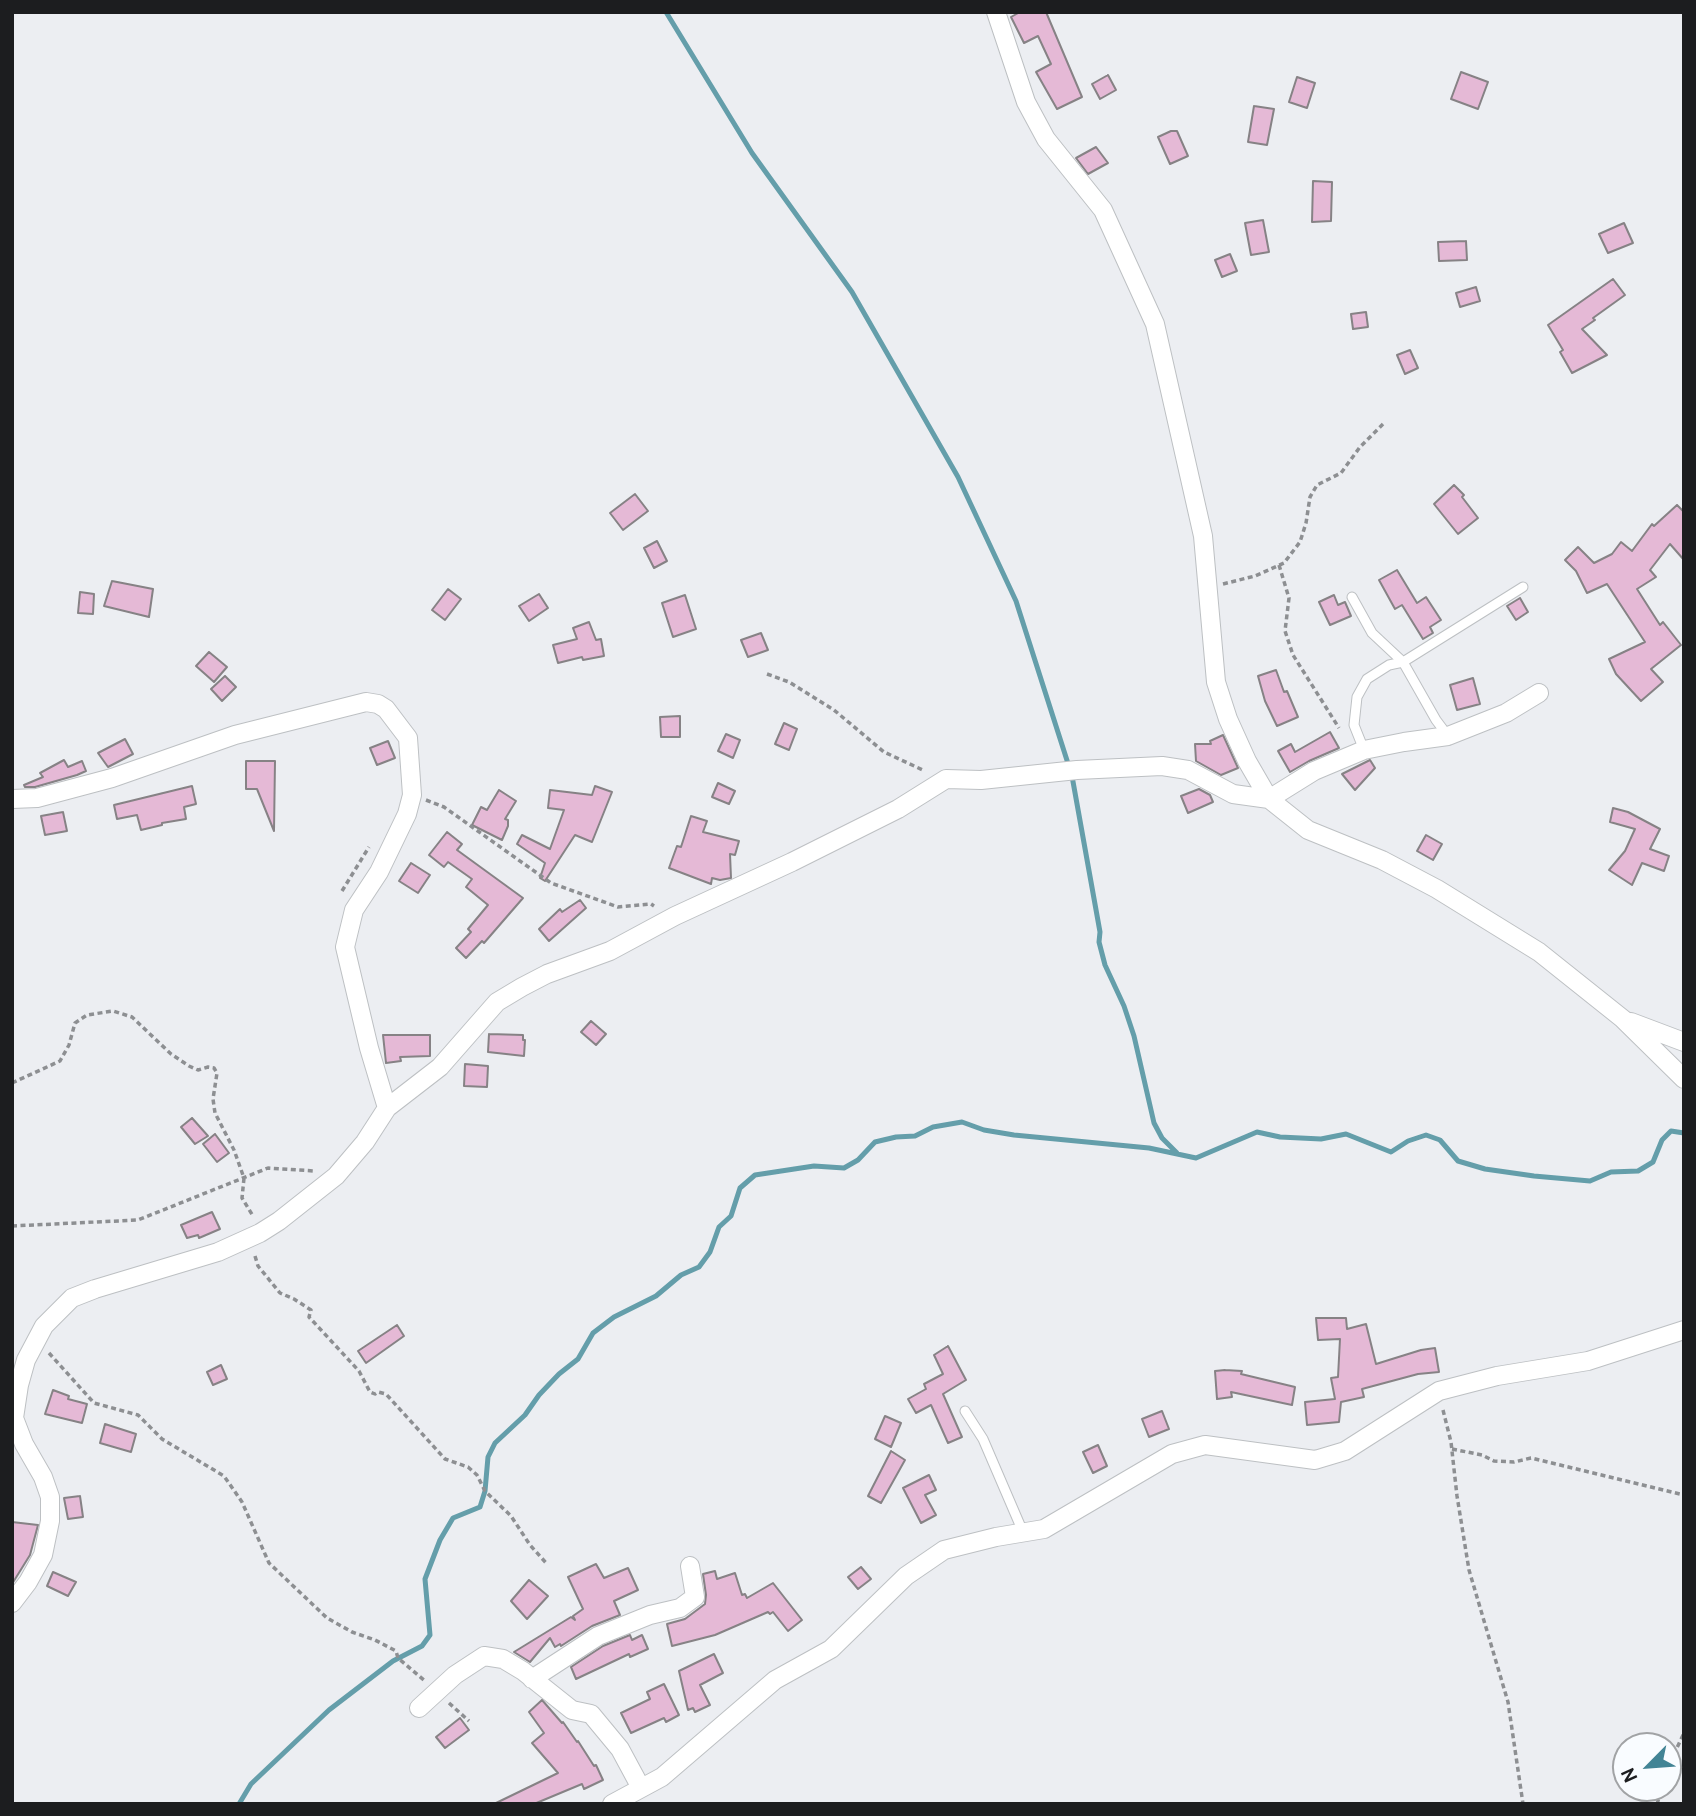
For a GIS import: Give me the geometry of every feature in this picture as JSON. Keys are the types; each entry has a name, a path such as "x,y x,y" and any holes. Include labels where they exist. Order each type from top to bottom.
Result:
{"street":[{"path":"996,12 1026,102 1046,139 1103,210 1155,324 1203,536 1216,682 1228,719 1247,761 1269,799 1308,830 1382,860 1460,903 1539,952 1623,1020 1684,1079"},
{"path":"12,1603 43,1555 50,1521 50,1497 14,1418 19,1385 36,1338 44,1326 72,1298 218,1252 260,1233 336,1176 365,1142 387,1108 440,1067 497,1002 547,974 610,951 675,916 792,862 898,808 946,779 981,780 1070,771 1162,766 1188,770 1233,794 1269,799 1314,771 1360,752 1448,736 1506,713 1539,694"},
{"path":"12,799 37,798 112,778 235,735 366,702 386,709 408,738 412,795 407,814 379,872 354,910 345,947 369,1048 387,1108"},
{"path":"1623,1020 1684,1042"},
{"path":"612,1804 662,1777 775,1681 831,1649 905,1576 944,1550 1044,1529 1172,1454 1205,1445 1315,1460 1345,1451 1439,1391 1497,1376 1588,1361 1684,1330"},
{"path":"533,1679 598,1636 650,1615 680,1608 695,1597 690,1566"},
{"path":"419,1708 455,1675 484,1656 503,1659 572,1710 590,1714 620,1749 641,1788"}],"lane":[{"path":"1360,752 1354,725 1357,697 1367,679 1389,666 1403,662 1523,587"},
{"path":"1352,597 1372,633 1403,662 1448,736"},
{"path":"965,1411 984,1438 1023,1532"}],"path":[{"path":"1208,588 1255,576 1284,563 1300,542 1310,497 1317,485 1341,473 1360,447 1383,424"},
{"path":"1279,565 1289,598 1285,631 1293,655 1360,752"},
{"path":"766,674 789,682 834,710 884,752 946,779"},
{"path":"412,795 444,807 551,883 618,907 651,904 675,916"},
{"path":"342,891 370,845"},
{"path":"12,1083 60,1061 69,1045 75,1023 87,1015 113,1011 132,1017 171,1054 189,1066 198,1070 214,1068 217,1073 213,1099 215,1113 234,1150 244,1178 242,1198 255,1218 260,1233 255,1256 257,1266 280,1293 310,1310 309,1317 359,1371 370,1392 386,1394 445,1459 468,1467 477,1475 485,1491 511,1516 530,1545 547,1564"},
{"path":"12,1226 138,1220 268,1168 309,1170 336,1176"},
{"path":"36,1338 67,1376 94,1403 138,1415 162,1439 224,1476 242,1502 270,1563 327,1618 396,1651 398,1658 469,1721"},
{"path":"1439,1391 1452,1449 1469,1570 1507,1702 1523,1804"},
{"path":"1452,1449 1482,1455 1494,1461 1514,1462 1531,1458 1684,1496"}],"building":[{"path":"1020,12 1046,12 1082,97 1057,109 1036,72 1051,64 1038,36 1024,43 1011,17"},
{"path":"1461,72 1488,82 1478,109 1451,99"},
{"path":"1108,75 1116,90 1100,99 1092,84"},
{"path":"1297,77 1315,83 1307,108 1289,102"},
{"path":"1254,106 1274,109 1267,145 1248,142"},
{"path":"1177,131 1188,156 1170,164 1158,137"},
{"path":"1096,147 1108,163 1088,174 1076,158"},
{"path":"1313,181 1332,182 1331,221 1312,222"},
{"path":"1263,220 1269,252 1251,255 1245,223"},
{"path":"1624,223 1633,243 1608,253 1599,234"},
{"path":"1466,241 1467,260 1439,261 1438,242"},
{"path":"1230,254 1237,271 1222,277 1215,260"},
{"path":"1613,279 1625,295 1582,329 1607,355 1572,373 1560,352 1563,350 1548,325"},
{"path":"1476,287 1480,301 1460,307 1456,293"},
{"path":"1366,312 1368,327 1353,329 1351,314"},
{"path":"1410,350 1418,368 1405,374 1397,355"},
{"path":"1454,485 1464,495 1462,497 1478,518 1458,534 1434,504"},
{"path":"635,494 648,511 623,530 610,513"},
{"path":"1677,505 1684,512 1684,560 1670,544 1650,570 1656,577 1637,589 1660,625 1663,622 1681,645 1651,669 1663,682 1641,701 1616,674 1609,659 1645,642 1607,584 1587,593 1576,571 1565,560 1578,547 1594,563 1612,554 1621,542 1632,551 1652,524 1654,526"},
{"path":"657,541 667,561 654,568 644,548"},
{"path":"1397,570 1417,603 1426,597 1441,620 1430,627 1433,633 1423,639 1402,605 1395,609 1379,580"},
{"path":"112,581 153,589 149,617 104,606"},
{"path":"448,589 461,599 445,620 432,610"},
{"path":"80,592 94,594 93,614 78,613"},
{"path":"539,594 548,608 529,621 519,606"},
{"path":"685,595 696,629 673,637 662,603"},
{"path":"1334,595 1338,605 1345,602 1351,616 1330,625 1319,602"},
{"path":"1520,598 1528,612 1516,620 1507,606"},
{"path":"589,622 596,640 601,639 604,656 583,660 582,657 558,663 553,645 577,639 573,628"},
{"path":"761,633 768,650 748,657 741,640"},
{"path":"209,652 227,667 214,682 196,666"},
{"path":"1276,670 1298,717 1277,726 1265,701 1258,676"},
{"path":"225,676 236,687 222,701 211,689"},
{"path":"1473,678 1480,704 1457,710 1450,685"},
{"path":"680,716 680,737 661,737 660,717"},
{"path":"784,723 797,729 789,750 775,744"},
{"path":"1330,732 1339,748 1290,772 1278,751 1291,744 1295,752"},
{"path":"726,734 740,740 733,758 718,751"},
{"path":"1223,735 1238,768 1221,775 1196,761 1195,744 1211,744 1210,741"},
{"path":"125,739 133,754 108,767 98,753"},
{"path":"388,741 395,758 377,765 370,748"},
{"path":"64,760 68,767 82,761 86,771 35,787 25,787 24,785 43,777 40,773"},
{"path":"1370,760 1375,768 1355,790 1342,774"},
{"path":"246,761 275,761 274,831 257,789 246,789"},
{"path":"718,783 735,791 729,804 712,797"},
{"path":"192,786 196,804 184,807 186,819 141,830 137,815 117,819 114,805"},
{"path":"595,786 612,792 592,842 575,835 545,881 540,878 545,863 517,844 522,835 550,849 564,810 548,808 550,790 592,795"},
{"path":"1199,789 1210,795 1213,802 1188,813 1181,796"},
{"path":"499,790 516,801 505,819 508,820 508,826 502,840 472,825 481,807 487,810"},
{"path":"1613,808 1628,812 1660,829 1650,849 1669,856 1664,871 1642,863 1632,885 1609,870 1625,851 1635,829 1610,822"},
{"path":"63,812 67,831 45,835 41,816"},
{"path":"691,816 707,821 703,832 739,841 735,855 730,854 731,878 712,878 711,884 669,868 677,846 681,847"},
{"path":"447,832 462,844 457,850 523,898 484,943 482,941 466,958 456,948 471,932 468,929 488,905 466,887 472,879 448,862 444,867 429,855"},
{"path":"1426,835 1442,844 1433,860 1417,851"},
{"path":"411,863 430,875 418,893 399,881"},
{"path":"580,900 586,908 549,941 539,929 560,909 562,912"},
{"path":"591,1021 606,1034 596,1045 581,1032"},
{"path":"489,1034 523,1035 524,1056 488,1052"},
{"path":"383,1035 430,1035 430,1056 400,1057 401,1061 386,1063"},
{"path":"465,1064 488,1066 487,1087 464,1086"},
{"path":"192,1118 208,1136 195,1144 181,1127"},
{"path":"215,1134 229,1153 217,1162 203,1144"},
{"path":"212,1212 220,1229 199,1238 198,1235 187,1238 181,1225"},
{"path":"1316,1318 1346,1318 1347,1329 1366,1324 1376,1364 1435,1348 1439,1372 1418,1374 1362,1389 1364,1397 1341,1402 1339,1422 1307,1425 1305,1402 1335,1399 1331,1378 1338,1377 1340,1339 1318,1340"},
{"path":"397,1325 404,1336 366,1363 358,1351"},
{"path":"948,1346 966,1380 943,1394 962,1437 948,1443 931,1405 916,1413 908,1399 926,1389 924,1384 943,1374 934,1355"},
{"path":"221,1365 227,1379 213,1385 207,1372"},
{"path":"1215,1371 1242,1371 1241,1374 1295,1387 1292,1405 1231,1392 1232,1397 1217,1399"},
{"path":"53,1390 69,1396 68,1399 87,1404 82,1423 45,1414"},
{"path":"1162,1411 1169,1429 1149,1437 1142,1419"},
{"path":"885,1416 901,1423 891,1447 875,1439"},
{"path":"105,1424 136,1434 131,1452 100,1443"},
{"path":"1098,1445 1107,1466 1093,1473 1083,1452"},
{"path":"891,1451 905,1460 881,1503 868,1496"},
{"path":"929,1475 936,1490 925,1495 936,1515 921,1523 903,1488"},
{"path":"80,1496 83,1517 68,1519 64,1498"},
{"path":"12,1522 38,1525 30,1555 12,1584"},
{"path":"596,1564 604,1578 628,1568 638,1590 614,1601 620,1615 592,1626 561,1646 560,1644 555,1647 550,1638 530,1662 514,1652 571,1617 575,1620 573,1616 583,1609 568,1577"},
{"path":"861,1567 871,1579 858,1589 848,1577"},
{"path":"715,1571 717,1579 735,1573 742,1595 745,1594 747,1598 773,1583 802,1620 788,1631 773,1612 768,1612 715,1635 672,1646 667,1624 685,1619 705,1604 703,1574"},
{"path":"53,1572 76,1582 68,1596 47,1586"},
{"path":"529,1580 548,1596 527,1619 511,1601"},
{"path":"630,1635 632,1640 642,1635 648,1649 630,1657 629,1654 576,1679 571,1667 603,1646"},
{"path":"714,1654 723,1673 700,1685 710,1705 695,1712 693,1708 688,1710 679,1671"},
{"path":"664,1684 679,1715 666,1722 664,1718 631,1733 621,1713 650,1699 647,1692"},
{"path":"542,1700 578,1741 594,1766 596,1765 603,1780 584,1789 582,1784 534,1804 494,1804 558,1773 532,1743 544,1733 529,1712"},
{"path":"460,1718 469,1730 445,1748 436,1737"}],"waterway":[{"path":"666,12 752,153 852,292 958,477 1016,601 1072,776 1105,965 1134,1036 1154,1123 1162,1138 1177,1153"},
{"path":"239,1804 251,1784 329,1710 393,1661 422,1646 430,1635 425,1579 440,1540 453,1518 480,1507 485,1491 488,1457 495,1443 525,1415 559,1374 578,1359 593,1333 614,1317 656,1296 681,1275 699,1267 710,1252 719,1227 731,1216 740,1188 755,1175 814,1166 844,1168 858,1160 875,1142 915,1136 933,1127 962,1122 984,1130 1014,1135 1149,1148 1196,1158 1257,1132 1280,1137 1321,1139 1346,1134 1391,1152 1408,1141 1426,1135 1440,1140 1458,1161 1485,1169 1590,1181 1611,1172 1638,1171 1653,1162 1662,1140 1671,1131 1684,1133"}]}
